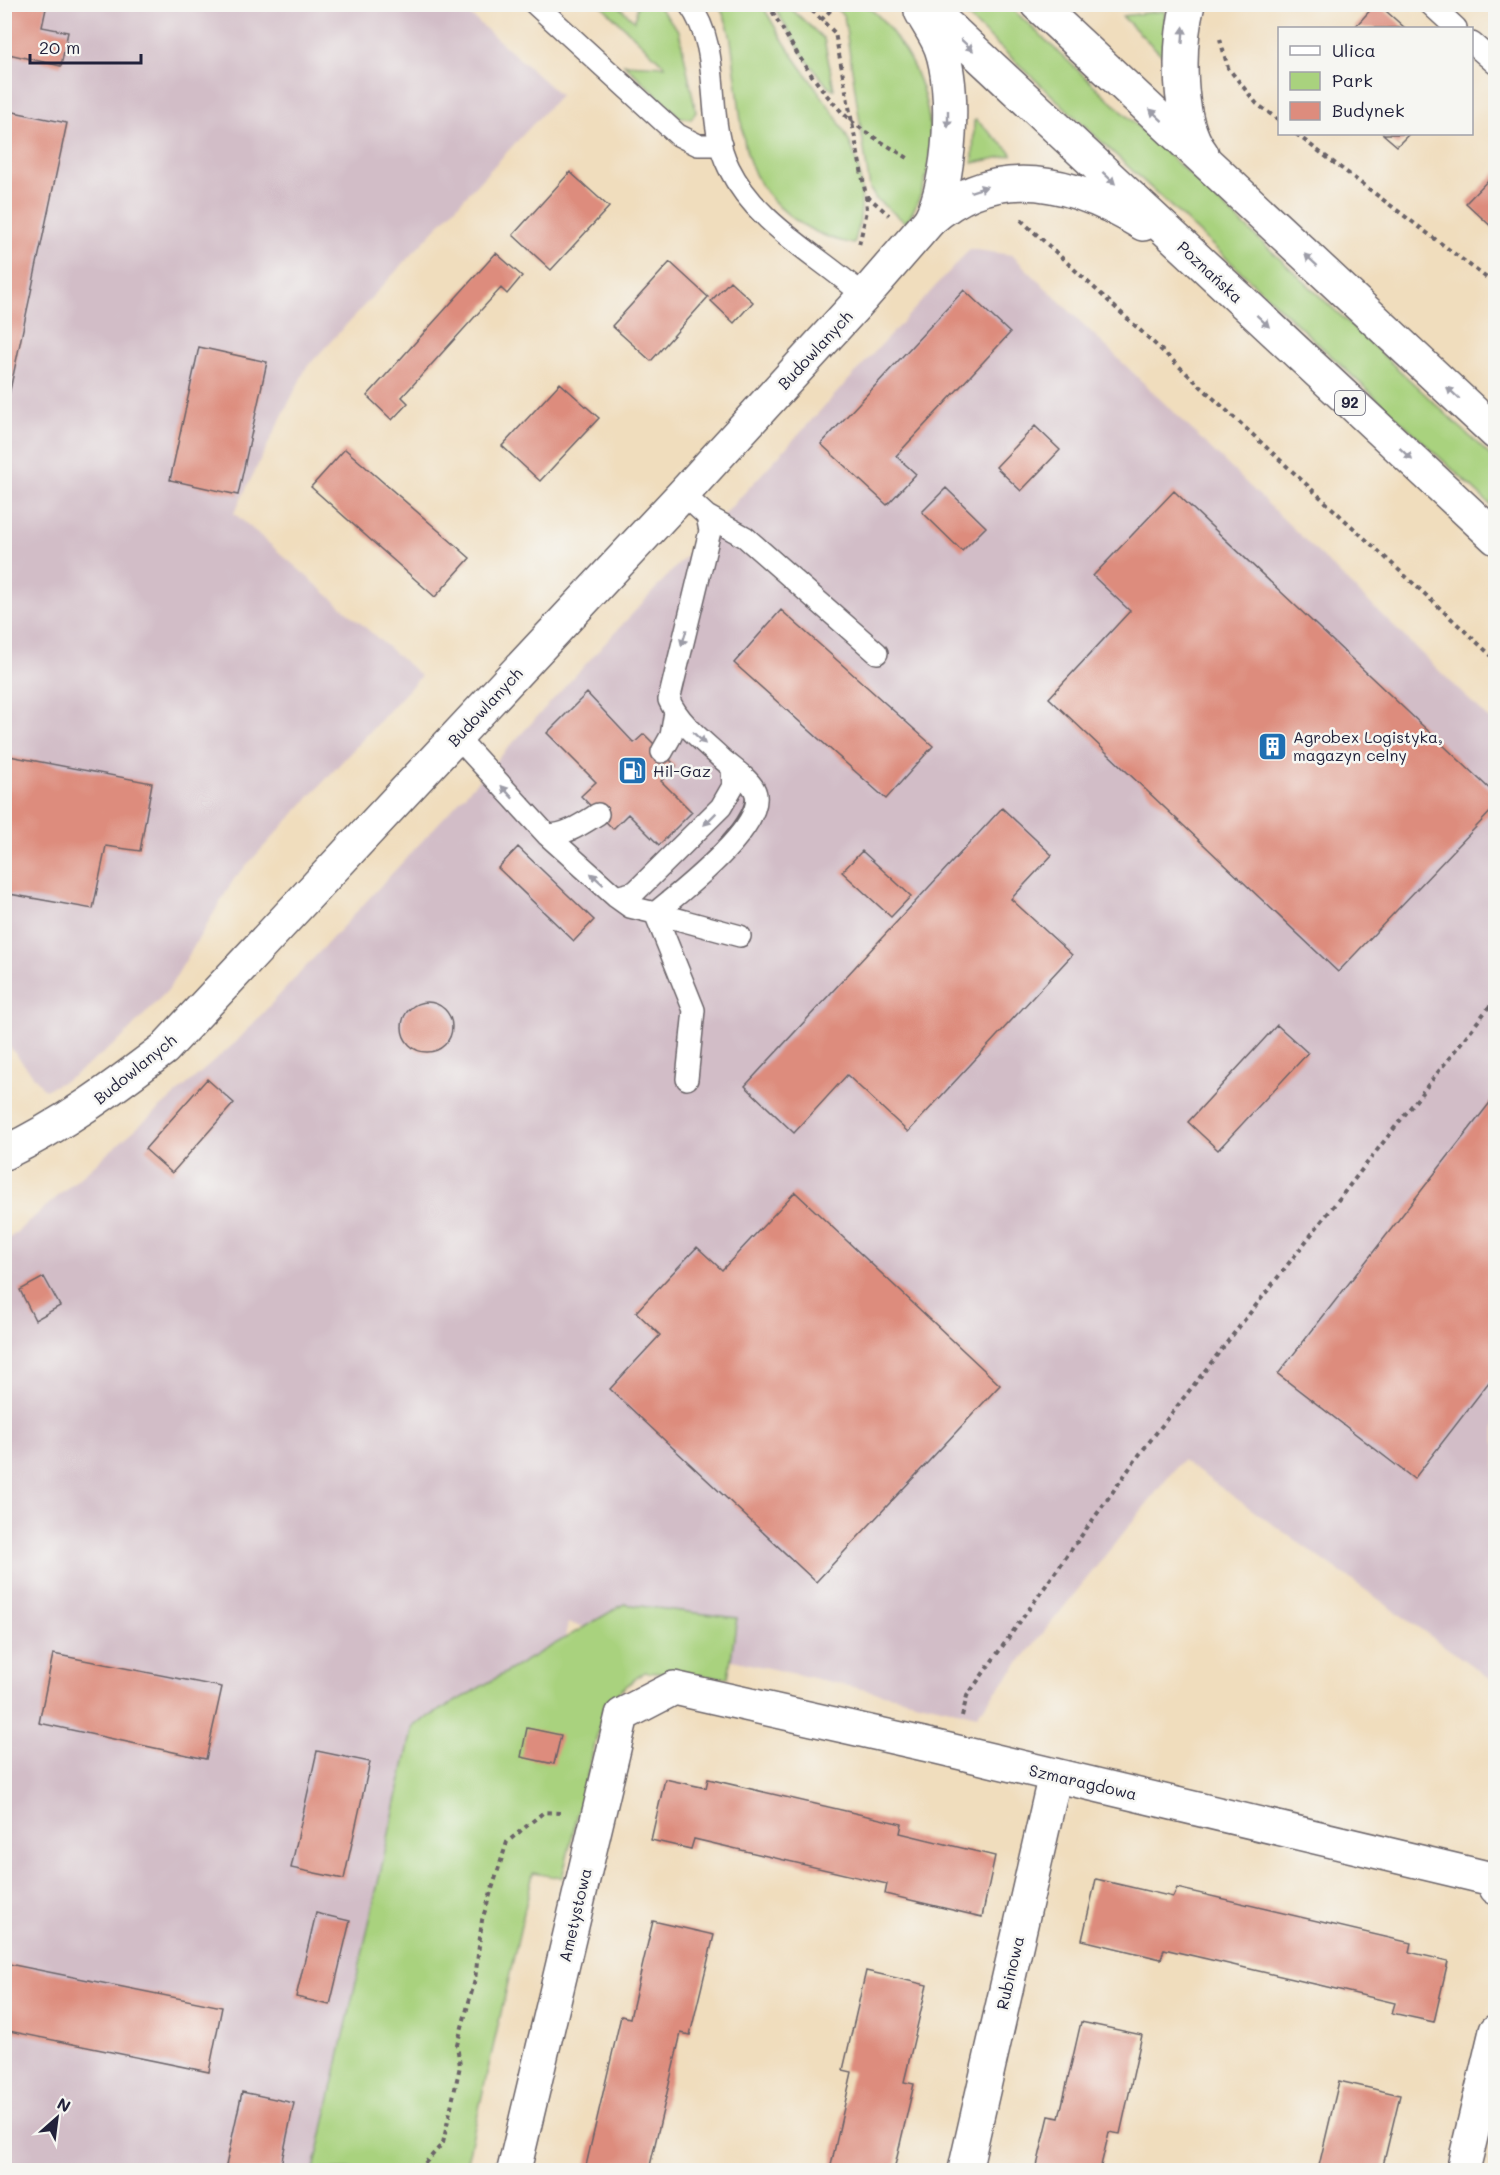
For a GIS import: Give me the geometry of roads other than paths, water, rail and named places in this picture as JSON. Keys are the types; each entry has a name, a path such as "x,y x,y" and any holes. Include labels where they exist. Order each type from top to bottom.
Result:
{"street":[{"path":"917,4 940,47 948,110 946,168 939,198 930,220"},
{"name":"Poznańska","path":"924,4 1496,538"},
{"path":"1037,4 1496,433"},
{"path":"1188,4 1182,62 1184,97 1194,140 1214,170"},
{"path":"930,220 957,198 982,188 1019,183 1046,184 1079,193 1136,219 1205,267"},
{"name":"Budowlanych","path":"4,1153 40,1136 100,1098 164,1049 682,494 864,296 930,220"},
{"name":"Szmaragdowa","path":"674,1688 1055,1775 1494,1883"},
{"name":"Ametystowa","path":"514,2170 622,1715 674,1688"},
{"name":"Rubinowa","path":"965,2170 1055,1775"},
{"path":"1463,2170 1496,2031"}],"lane":[{"path":"535,4 678,135 698,145 721,145"},
{"path":"689,4 700,19 710,50 721,145 728,167 746,195 805,251 843,276 864,296"},
{"path":"1430,4 1455,27"},
{"path":"1473,44 1496,64"},
{"path":"682,494 707,516 745,537 878,653"},
{"path":"655,913 694,880 747,828 756,806 754,789 675,712 669,700 699,586 710,531 707,516"},
{"path":"662,752 671,736 675,712"},
{"path":"457,737 547,835 630,907 740,936"},
{"path":"616,897 635,892 721,807 732,786 732,768"},
{"path":"547,835 558,835 570,831 598,814"},
{"path":"655,913 694,1010 687,1079"}],"place":[{"name":"Agrobex Logistyka, magazyn celny","path":"1272,746"},
{"name":"Hil-Gaz","path":"632,771"}]}
